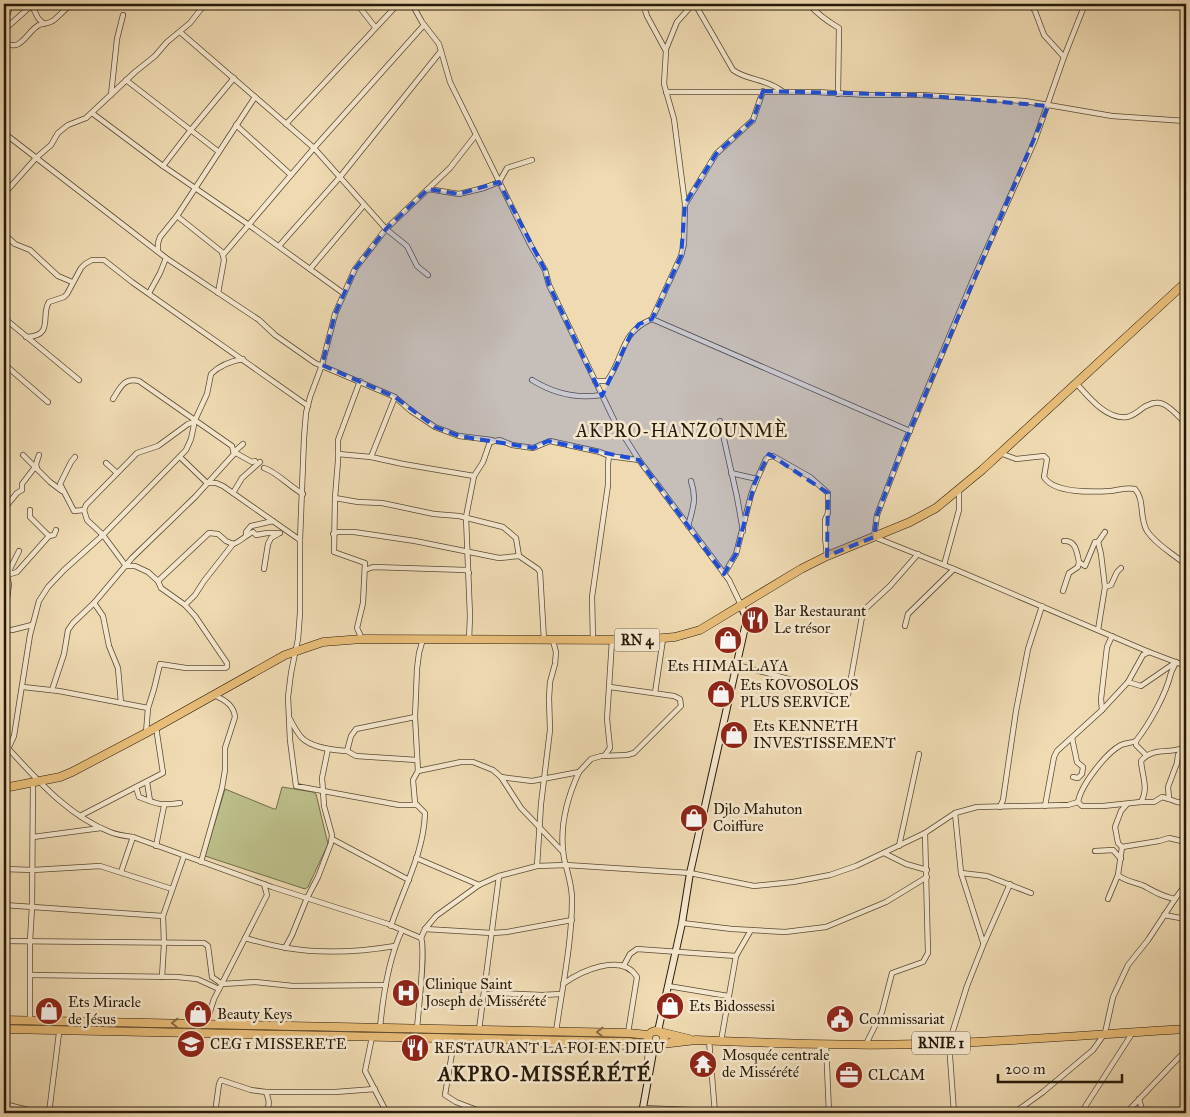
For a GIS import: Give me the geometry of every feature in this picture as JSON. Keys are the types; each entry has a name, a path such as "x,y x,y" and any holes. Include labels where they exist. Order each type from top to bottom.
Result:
{"main road":[{"name":"RN 4","path":"4,788 60,777 72,772 272,662 296,650 323,642 362,639 553,641 663,639 700,630 801,569 926,514 959,490 1186,282"},
{"path":"642,1111 655,1045 664,1038 659,1032 682,923 690,873 737,665 745,621 741,605"},
{"name":"RNIE 1","path":"4,1020 417,1029 443,1033 629,1042 655,1045 696,1040 866,1044 949,1043 1186,1030"},
{"name":"RNIE 1","path":"4,1030 372,1037 480,1030 648,1035 654,1031 696,1040"},
{"path":"648,1035 648,1042 655,1045"}],"street":[{"path":"4,24 11,4"},
{"path":"4,41 10,45 16,45 37,26 54,20 72,4"},
{"path":"4,194 36,158 51,145 58,133 68,125 86,118 92,113 126,80 155,56 167,42 190,23 205,4"},
{"path":"357,4 376,27"},
{"path":"286,124 398,4"},
{"path":"643,4 647,16 666,51"},
{"path":"595,381 607,381 630,336 639,324 652,319 681,256 684,244 685,204 674,119 664,84 663,70 666,51 677,22 694,4 733,70 740,75 774,85 782,91"},
{"path":"809,4 826,21 839,28 838,94"},
{"path":"1030,4 1035,11 1044,35 1064,57"},
{"path":"1085,4 1035,140 972,282 910,431 877,515 874,537 944,564 1149,652 1185,665 1186,658"},
{"path":"4,30 31,5 38,18 44,24"},
{"path":"413,5 424,25 435,38 450,82 475,136 538,261 545,270 549,285 615,422 639,460 724,574 741,605"},
{"path":"111,95 117,39 123,14"},
{"path":"6,17 18,17"},
{"path":"218,293 223,256 314,148 424,25"},
{"path":"180,32 314,148 386,229 407,246 417,266 428,275"},
{"path":"279,246 340,177 441,51"},
{"path":"163,166 234,78"},
{"path":"126,80 219,152"},
{"path":"685,204 716,154 753,120 760,95 763,91"},
{"path":"666,92 782,91 920,95 1025,101 1112,116 1186,120"},
{"path":"158,251 160,236 177,216 255,96"},
{"path":"92,113 163,166 196,187 343,293"},
{"path":"236,125 291,175"},
{"path":"4,133 166,258 259,320 315,363 394,397 435,427 459,436 500,440 533,448 550,441 600,452 609,456 639,460"},
{"path":"417,806 399,805 296,786 288,697 300,613 300,540 304,438 308,406 322,365 335,314 355,269 386,229 450,168 475,136"},
{"path":"428,190 459,194 484,188 499,182 507,168 532,160"},
{"path":"310,269 364,205"},
{"path":"177,216 222,252 223,256"},
{"path":"4,234 15,244 30,250 58,276 72,282"},
{"path":"149,293 166,258"},
{"path":"26,338 37,336 41,332 46,321 46,305 52,300 64,297 67,294 81,268 92,260 104,260 308,406"},
{"path":"4,318 79,380"},
{"path":"652,319 910,431"},
{"path":"233,360 234,353"},
{"path":"6,748 14,736 32,625 39,601 48,586 103,535 144,491 180,457 191,439 195,421 207,394 211,374 233,360 243,359"},
{"path":"4,364 48,402"},
{"path":"113,399 127,380 131,379 146,385 232,446 234,452 252,462 258,461 242,478 234,494"},
{"path":"532,380 545,388 560,393 589,396 601,395"},
{"path":"360,381 338,440 333,534 334,552 362,561 365,567 363,603 357,628 362,639"},
{"path":"1076,383 1097,405 1108,413 1125,417 1131,416 1151,404 1158,403 1165,404 1186,424"},
{"path":"371,456 394,397"},
{"path":"126,566 103,535 87,520 84,510 86,505 137,453 158,446 195,421"},
{"path":"720,421 743,531"},
{"path":"469,640 470,616 466,518 474,476 483,462 492,440"},
{"path":"52,690 64,654 68,630 73,623 94,603 154,536 195,497 243,444"},
{"path":"1000,453 1016,458 1044,456 1047,459 1044,477 1051,485 1058,487 1093,492 1135,488 1140,499 1147,531 1161,546 1186,565"},
{"path":"338,454 371,456 403,464 474,476"},
{"path":"4,509 17,493 22,490 22,484 36,468 39,455"},
{"path":"23,456 63,492"},
{"path":"593,640 592,597 608,485 609,456"},
{"path":"724,574 736,554 756,479 768,457 773,456 810,477 828,493 828,513 825,520 824,537 827,556"},
{"path":"75,457 70,462 60,484 74,510 84,510"},
{"path":"180,457 207,482 216,483 234,494 300,540"},
{"path":"106,463 117,473"},
{"path":"264,468 303,494"},
{"path":"731,472 756,479"},
{"path":"214,475 216,483"},
{"path":"688,526 694,502 691,480"},
{"path":"944,564 960,510 959,490"},
{"path":"335,498 466,518 503,528 512,533 516,538 519,556"},
{"path":"30,510 30,517 49,536"},
{"path":"246,535 246,532 252,526 274,521"},
{"path":"7,573 17,572 49,536 54,535 56,530"},
{"path":"264,569 268,544 271,538 286,530"},
{"path":"185,605 195,595 204,580 232,544 237,543 253,532 256,535 267,533 280,534"},
{"path":"333,534 338,532 354,532 415,541 498,558 519,556 540,572 544,640"},
{"path":"1079,562 1085,566 1095,542 1098,542 1105,532"},
{"path":"158,581 209,533 218,534 232,544"},
{"path":"1064,541 1073,543 1079,562 1078,568 1069,573 1064,590"},
{"path":"1098,542 1105,587 1098,630"},
{"path":"7,573 19,551"},
{"path":"737,665 848,695 863,611 890,586 918,554"},
{"path":"4,556 8,584 4,622"},
{"path":"126,566 136,566 148,572 158,581 161,588 185,605 195,616 227,663 227,666 186,668 160,664 148,708 146,733"},
{"path":"4,567 7,573"},
{"path":"365,567 468,570"},
{"path":"1105,587 1111,585 1121,568"},
{"path":"905,626 908,614 954,569"},
{"path":"94,603 103,616 109,646 118,668 121,703"},
{"path":"1000,807 1004,796 1016,711 1028,649 1042,606"},
{"path":"4,630 32,625"},
{"path":"1102,710 1107,647 1112,636"},
{"path":"391,926 409,880 424,825 424,812 415,803 413,780 418,771 414,717 417,669 423,639"},
{"path":"655,693 663,639"},
{"path":"612,640 607,719 610,748 617,755"},
{"path":"537,866 550,730 550,682 556,652 553,641"},
{"path":"1046,806 1055,753 1102,710 1128,682 1143,655 1149,652"},
{"path":"1128,682 1141,686 1176,662"},
{"path":"1078,802 1084,784 1105,758 1119,746 1136,740 1156,711 1176,662"},
{"path":"556,1032 572,920 572,886 563,852 564,818 579,772 591,760 604,755 634,753 681,706 680,699 674,696 610,686"},
{"path":"23,687 52,690 148,708"},
{"path":"201,862 219,799 225,770 225,748 235,717 234,712 226,702 214,695"},
{"path":"347,751 351,736 356,730 414,717"},
{"path":"289,718 307,742 328,749 347,751 356,756 418,760"},
{"path":"80,816 163,773 156,727"},
{"path":"1072,738 1077,762 1083,767 1078,778 1073,777"},
{"path":"1136,740 1136,745 1146,755"},
{"path":"4,744 36,782 80,816 111,833 133,837 264,884 391,926 420,938 422,950 417,1029"},
{"path":"604,755 610,748"},
{"path":"1142,802 1145,796 1146,785 1141,761 1146,755 1153,752 1185,748"},
{"path":"1169,799 1168,787 1177,763 1178,754 1185,748"},
{"path":"285,948 318,877 332,839 324,806 322,778 328,749"},
{"path":"899,846 919,754"},
{"path":"418,771 461,762 472,762 493,770 501,777 522,808 563,852"},
{"path":"501,777 526,781 579,772"},
{"path":"30,1020 30,941 36,782"},
{"path":"147,782 150,801"},
{"path":"136,787 139,797 164,806 180,803"},
{"path":"1078,802 1082,806 1128,804 1154,802 1162,797 1186,803"},
{"path":"420,938 436,916 479,885 499,876 537,866 566,865 690,873 754,886 793,882 830,875 856,866 925,833 955,812 977,807 1068,805 1078,802"},
{"path":"1122,847 1118,844 1115,827 1122,814 1121,811 1128,804"},
{"path":"156,846 164,806"},
{"path":"955,812 961,873 984,943"},
{"path":"33,837 101,828"},
{"path":"866,1044 882,1012 892,973 923,962 928,954 925,833"},
{"path":"121,872 133,837"},
{"path":"1122,847 1169,838 1186,842"},
{"path":"332,839 409,880"},
{"path":"1108,899 1118,875 1122,847"},
{"path":"1095,851 1112,850 1120,859"},
{"path":"884,853 906,864 927,870"},
{"path":"162,977 163,916 184,856"},
{"path":"416,858 479,885"},
{"path":"4,869 32,870 100,866 172,889"},
{"path":"961,873 987,876 1032,893"},
{"path":"1118,875 1122,879 1145,886 1156,894 1175,899"},
{"path":"480,1030 499,876"},
{"path":"682,923 785,932 834,924 886,902 927,877"},
{"path":"264,884 267,896"},
{"path":"954,1113 949,1043 967,986 1010,884"},
{"path":"1014,1113 1043,1092 1093,1050 1106,1033 1113,997 1126,970 1186,884"},
{"path":"206,1024 214,999 267,896 279,889"},
{"path":"4,905 163,916"},
{"path":"1164,915 1186,919"},
{"path":"425,929 492,933 572,920"},
{"path":"380,1029 386,985 395,946 402,930"},
{"path":"721,1041 736,956 751,930"},
{"path":"245,938 285,948 335,952 395,946"},
{"path":"4,941 206,944 208,946 212,977 222,984 255,982 293,986 386,985"},
{"path":"624,965 630,954 637,949 736,956"},
{"path":"563,984 585,971 604,966 624,965 630,968 637,977 628,1033"},
{"path":"31,975 198,979 219,989"},
{"path":"668,986 728,996"},
{"path":"484,995 496,993 562,994"},
{"path":"4,1030 59,1033 372,1037 640,1046 648,1052 647,1062 650,1066"},
{"path":"1081,1113 1133,1032"},
{"path":"4,1104 49,1113 59,1033"},
{"path":"372,1037 365,1071 386,1113"},
{"path":"642,1111 715,1112 709,1040"},
{"path":"454,1041 445,1095 456,1102 484,1113"},
{"path":"826,1043 830,1113"},
{"path":"1126,1113 1186,1050"},
{"path":"215,1113 221,1080 251,1090 266,1092 335,1092 375,1089"},
{"path":"264,1113 269,1104 266,1092"},
{"path":"1139,1099 1143,1113"}],"highlighted area":[{"path":"763,91 920,95 1048,106 905,442 877,515 874,537 827,556 828,493 769,454 755,482 736,554 724,574 639,460 548,441 533,448 459,436 435,427 395,397 322,365 335,314 355,269 386,229 428,189 459,194 499,182 545,270 549,285 602,396 630,336 639,324 652,319 681,256 685,204 716,154 753,120"}],"green space":[{"path":"282,787 316,794 328,844 308,887 305,889 205,856 225,789 276,809"}],"place":[{"name":"Bar Restaurant Le trésor","path":"755,620"},
{"name":"Ets HIMALLAYA","path":"728,640"},
{"name":"Ets KOVOSOLOS PLUS SERVICE","path":"721,694"},
{"name":"Ets KENNETH INVESTISSEMENT","path":"734,735"},
{"name":"Djlo Mahuton Coiffure","path":"694,818"},
{"name":"Clinique Saint Joseph de Missérété","path":"406,993"},
{"name":"Ets Bidossessi","path":"670,1006"},
{"name":"Ets Miracle de Jésus","path":"49,1011"},
{"name":"Beauty Keys","path":"198,1014"},
{"name":"Commissariat","path":"840,1019"},
{"name":"CEG 1 MISSERETE","path":"191,1044"},
{"name":"RESTAURANT LA FOI EN DIEU","path":"415,1048"},
{"name":"Mosquée centrale de Missérété","path":"703,1064"},
{"name":"CLCAM","path":"849,1075"}],"district":[{"name":"AKPRO-HANZOUNMÈ","path":"682,431"},
{"name":"AKPRO-MISSÉRÉTÉ","path":"545,1074"}]}
